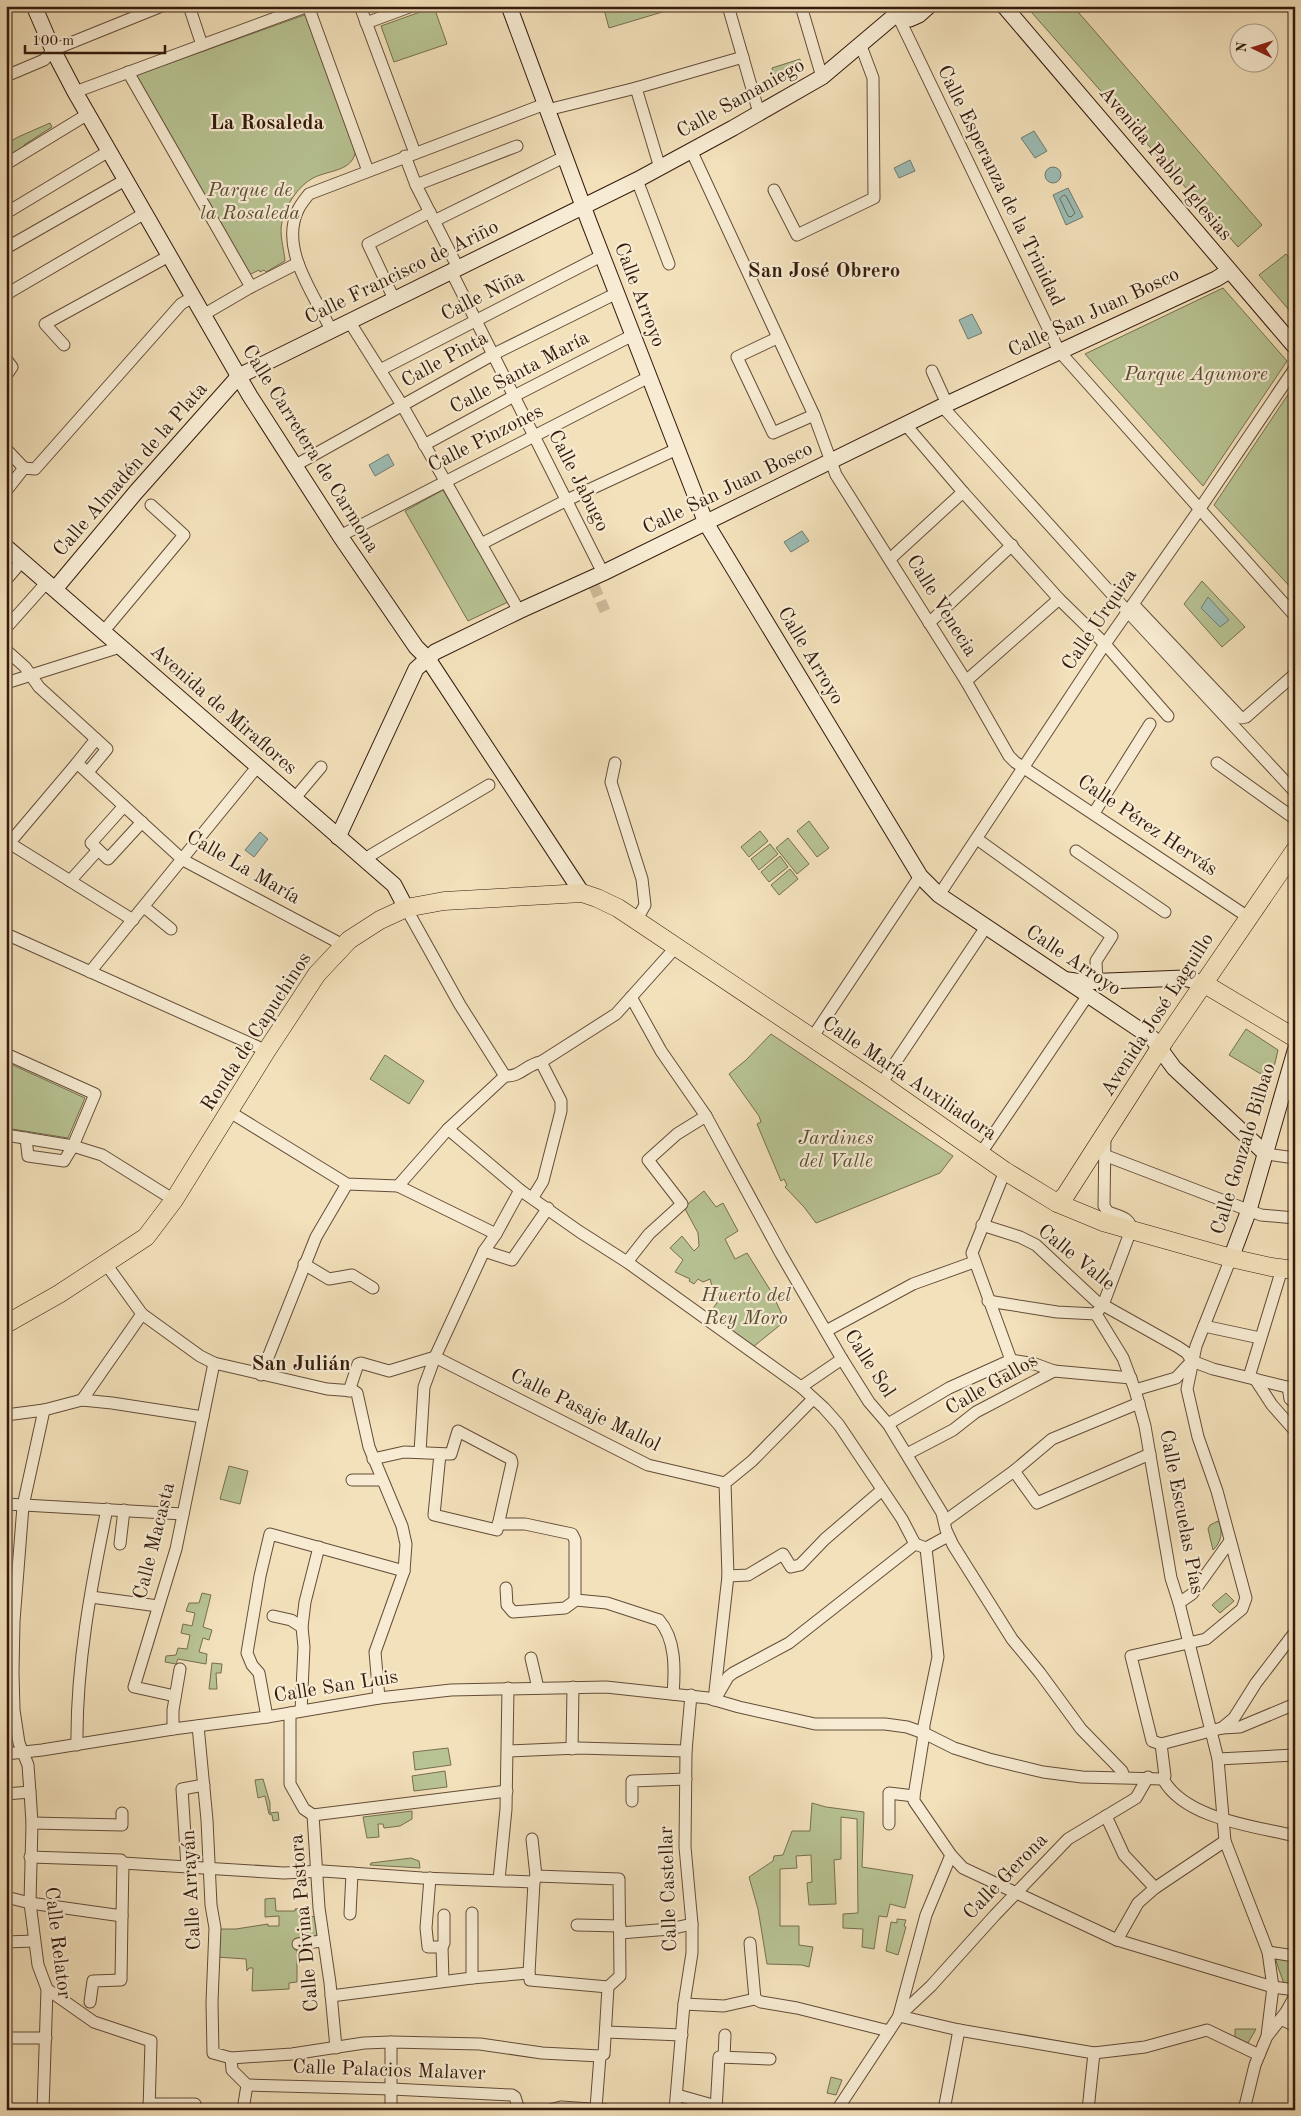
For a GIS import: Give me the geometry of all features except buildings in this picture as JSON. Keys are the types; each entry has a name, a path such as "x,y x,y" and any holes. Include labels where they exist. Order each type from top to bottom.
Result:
{"main road":[{"name":"Calle Carretera de Carmona","path":"34,6 53,50 75,92 203,315 294,466 416,647 428,659 579,889"},
{"name":"Calle Arroyo","path":"509,6 564,157 706,523 920,876 939,895 1152,1038 1174,1068 1266,1154"},
{"path":"899,8 910,19 919,16 929,6"},
{"name":"Avenida Pablo Iglesias","path":"1004,6 1295,347"},
{"name":"Calle Samaniego","path":"583,206 660,168 822,77 860,46 899,8"},
{"name":"Calle Francisco de Ariño","path":"239,376 454,269 523,240 583,206"},
{"name":"Calle San Juan Bosco","path":"338,837 416,670 435,652 519,611 596,579 944,405 1216,279 1229,271"},
{"name":"Calle Almadén de la Plata","path":"51,586 239,376"},
{"name":"Avenida de Miraflores","path":"6,547 394,885 406,908"},
{"name":"Avenida José Laguillo","path":"1061,1200 1203,983 1295,850"},
{"name":"Ronda de Capuchinos","path":"6,1324 146,1238 174,1200 317,974 343,945 380,920 406,908 444,901 579,889"},
{"name":"Calle María Auxiliadora","path":"579,889 637,919 881,1084 1005,1171 1061,1200 1105,1217 1231,1258 1288,1270"},
{"path":"1061,978 1077,981 1184,978 1203,983 1295,1038"},
{"name":"Calle Gonzalo Bilbao","path":"1231,1258 1249,1210 1295,1051"}],"street":[{"path":"6,76 44,60 53,50 133,11 162,6"},
{"path":"189,6 202,45"},
{"path":"75,92 308,6 368,171"},
{"name":"Calle Jabugo","path":"360,6 410,154 416,185 432,217 476,320 567,500 596,579"},
{"path":"366,23 412,6"},
{"path":"728,6 759,113"},
{"path":"801,6 822,77"},
{"name":"Calle Esperanza de la Trinidad","path":"899,8 1059,351 1295,616"},
{"path":"774,190 797,235 874,198 873,78 860,46"},
{"path":"331,330 298,263 292,240 293,226 298,210 309,194 410,154 546,107 636,88 743,57"},
{"path":"128,72 250,287"},
{"path":"636,88 660,168"},
{"path":"6,164 88,114"},
{"path":"416,185 517,146"},
{"name":"Calle Venecia","path":"691,150 814,415 836,475 966,681 1009,756 1024,768"},
{"path":"6,213 109,151"},
{"path":"394,299 368,244 564,157"},
{"path":"6,248 125,180"},
{"name":"Calle Arroyo","path":"637,180 669,264"},
{"path":"6,296 145,213"},
{"name":"Calle Niña","path":"380,370 603,255"},
{"path":"64,345 45,324 169,256"},
{"path":"203,315 250,287 298,263"},
{"name":"Calle Pinta","path":"294,466 494,354 617,293"},
{"path":"6,449 24,468 35,470 184,302 193,297"},
{"path":"349,321 402,405 519,611"},
{"name":"Calle Santa María","path":"424,445 633,335"},
{"path":"777,338 737,357 773,433 814,415"},
{"path":"6,359 12,367 6,376"},
{"name":"Calle Urquiza","path":"939,895 1105,644 1295,368"},
{"path":"932,371 944,405 1295,792"},
{"name":"Calle Pinzones","path":"340,536 649,377"},
{"path":"905,424 1059,599 1105,644 1168,716"},
{"path":"481,544 567,500 677,449"},
{"path":"6,490 24,468"},
{"path":"890,559 963,492"},
{"path":"103,632 184,535 150,505"},
{"path":"929,623 1012,545"},
{"path":"6,580 22,561"},
{"path":"6,628 51,586"},
{"path":"966,681 1059,599"},
{"path":"1130,608 1241,718 1246,717 1295,674"},
{"path":"8,684 120,647"},
{"path":"6,650 25,666 39,687 108,749 88,772"},
{"path":"1094,813 1150,724"},
{"path":"96,739 7,844 133,920"},
{"name":"Calle La María","path":"77,763 182,860 343,945"},
{"path":"615,763 611,782 642,879 645,906 637,919"},
{"path":"1217,763 1295,819"},
{"path":"90,972 258,767"},
{"path":"294,799 321,767"},
{"name":"Calle Pérez Hervás","path":"1024,768 1248,917"},
{"path":"371,855 489,785"},
{"path":"124,806 91,843 108,859 142,822"},
{"path":"976,839 1112,936 1096,961 1103,981 1102,985 981,1153"},
{"path":"70,881 98,850"},
{"path":"1076,851 1165,912"},
{"path":"812,1038 920,876"},
{"path":"144,907 171,929"},
{"path":"406,908 505,1076"},
{"path":"881,1084 986,927"},
{"path":"6,934 258,1047"},
{"path":"398,1186 448,1129 505,1076 514,1076 531,1065 541,1062 616,1014 676,947"},
{"name":"Calle Sol","path":"631,998 661,1051 706,1116 747,1193 842,1359 869,1402 888,1424 907,1454 942,1513 951,1540 1012,1639 1091,1739 1119,1768 1124,1777"},
{"path":"6,1054 95,1094 73,1146 64,1161 28,1156 26,1138"},
{"path":"533,1197 543,1181 561,1110 561,1101 541,1062"},
{"path":"230,1112 347,1184 398,1186 496,1234"},
{"path":"628,1262 649,1234 682,1204 648,1160 678,1134 706,1116"},
{"path":"448,1129 520,1190 533,1197 580,1232 628,1262 801,1387 839,1425 902,1519 915,1544 927,1554 938,1657 914,1801 951,1856 964,1868 1117,1940 1273,1987 1295,1990"},
{"path":"6,1135 73,1146 102,1155 174,1200"},
{"path":"1105,1135 1105,1217"},
{"path":"1266,1154 1295,1158"},
{"path":"1104,1155 1261,1215 1295,1218"},
{"path":"1005,1171 982,1224 972,1253 1011,1360"},
{"path":"262,1375 316,1237 347,1184"},
{"path":"420,1452 424,1387 435,1357 484,1251 496,1234 520,1190"},
{"path":"484,1251 512,1260 548,1208"},
{"name":"Calle Valle","path":"982,1224 1020,1237 1036,1245 1099,1310 1178,1347 1188,1353 1192,1361"},
{"path":"988,1301 1057,1312 1099,1310 1128,1224"},
{"path":"1231,1258 1192,1361 1187,1389 1198,1437 1217,1491 1246,1598 1245,1604 1242,1609 1206,1639 1131,1656 1152,1741 1161,1744 1216,1729 1240,1727 1295,1704"},
{"path":"826,1331 913,1284 974,1262"},
{"path":"106,1264 142,1314 200,1356 214,1363 262,1375 354,1394"},
{"path":"304,1264 329,1279 352,1275 373,1288"},
{"path":"1288,1270 1260,1338 1252,1378 1295,1431"},
{"name":"Calle Escuelas Pías","path":"1099,1310 1123,1358 1139,1403 1150,1454 1171,1578 1216,1729 1225,1841 1268,1952 1273,1987 1267,2036"},
{"path":"82,1400 142,1314"},
{"path":"1204,1326 1260,1338"},
{"path":"379,1698 376,1652 404,1571 405,1535 373,1459 354,1394 358,1364 361,1363 389,1371 435,1357"},
{"name":"Calle Pasaje Mallol","path":"435,1357 648,1465 725,1482"},
{"path":"801,1387 842,1359"},
{"path":"888,1424 950,1388 1011,1360 1035,1364 1054,1371"},
{"path":"1192,1361 1213,1369 1291,1388 1290,1399 1295,1403"},
{"path":"1135,1390 1176,1378 1192,1361"},
{"name":"Calle Macasta","path":"175,1696 134,1687 176,1549 214,1363"},
{"name":"Calle Gallos","path":"907,1454 953,1430 976,1412 1054,1371 1131,1378"},
{"path":"718,1701 728,1576 725,1482 752,1461 813,1399"},
{"path":"6,1415 44,1410 82,1400 204,1417"},
{"path":"945,1521 1014,1471 1052,1439 1139,1403"},
{"name":"Calle Relator","path":"43,2110 47,1989 38,1965 30,1903 32,1823 30,1792 28,1765 19,1743 14,1710 13,1673 14,1621 23,1506 44,1410"},
{"path":"373,1459 404,1452 440,1454 452,1452 456,1432 458,1431 511,1459 512,1463 495,1530 434,1515 440,1454"},
{"path":"1014,1471 1037,1503 1150,1454"},
{"path":"352,1480 382,1480"},
{"path":"728,1576 748,1575 782,1554 790,1567 800,1564 825,1539 882,1490"},
{"path":"6,1504 23,1506 53,1505 183,1514"},
{"path":"77,1745 77,1702 91,1597 107,1509"},
{"path":"120,1544 124,1510"},
{"path":"498,1524 525,1524 572,1534 575,1540 574,1594 576,1600"},
{"path":"267,1717 259,1673 252,1665 247,1653 262,1613 270,1534 404,1571"},
{"path":"927,1554 951,1540"},
{"path":"1179,1603 1192,1594 1230,1541"},
{"path":"718,1701 728,1677 733,1673 789,1643 906,1548 915,1544"},
{"name":"Calle Divina Pastora","path":"319,1547 305,1602 302,1627 304,1648 290,1784 304,1809 314,1816 322,1941 331,1996 336,2048"},
{"path":"506,1588 507,1605 512,1612 565,1608 576,1600 607,1603 659,1620 663,1624 672,1651 673,1694"},
{"path":"91,1597 158,1606"},
{"path":"262,1613 291,1620 302,1627"},
{"path":"1216,1729 1234,1718 1256,1683 1295,1632"},
{"path":"531,1658 538,1688"},
{"path":"173,1729 175,1696 180,1669"},
{"name":"Calle San Luis","path":"6,1754 267,1717 379,1698 451,1690 606,1687 691,1695 815,1724 886,1724 907,1727 954,1748 1015,1766 1082,1777 1148,1777 1164,1779"},
{"path":"499,1880 509,1751 508,1688"},
{"path":"572,1749 573,1688"},
{"name":"Calle Castellar","path":"675,2110 684,2004 692,1953 692,1924 684,1847 686,1751 691,1695"},
{"name":"Calle Arrayán","path":"198,1726 215,1928 212,2002 213,2053 231,2058"},
{"path":"1161,1744 1164,1779 1170,1790 1185,1801 1222,1820 1295,1836"},
{"path":"509,1751 572,1749 686,1751"},
{"path":"1218,1759 1295,1755"},
{"name":"Calle Gerona","path":"899,2016 931,1986 994,1915 1017,1894 1068,1839 1136,1798 1148,1777"},
{"path":"632,1801 632,1781 686,1778"},
{"path":"187,1867 182,1789 204,1785"},
{"path":"314,1816 507,1791"},
{"path":"6,1794 30,1792"},
{"path":"889,1824 889,1793 914,1796"},
{"path":"32,1823 122,1825 122,1813"},
{"path":"1106,1816 1124,1855 1155,1888"},
{"path":"30,1857 121,1860 123,1863 284,1873 317,1871 499,1880 535,1879 619,1879 620,1976 608,1986 530,1980 535,1879 532,1839"},
{"path":"1117,1940 1138,1903 1155,1888 1225,1841"},
{"path":"837,2110 899,2016 926,1915 951,1856"},
{"path":"90,2002 93,1981 121,1980 123,1863"},
{"path":"350,1914 352,1873"},
{"path":"430,1878 426,1928 428,1947 442,1946"},
{"path":"6,1897 30,1903 122,1916"},
{"path":"472,1913 472,1978"},
{"path":"443,1981 442,1946 444,1943 444,1915"},
{"path":"577,1925 620,1929 670,1929 692,1924"},
{"path":"6,1942 34,1940"},
{"path":"298,1944 322,1941"},
{"path":"750,1944 755,1999"},
{"path":"1268,1952 1295,1956"},
{"path":"331,1996 443,1981 529,1973"},
{"path":"243,2110 247,2085 232,2070 231,2058 336,2048 364,2043 391,2042 480,2044 542,2053 600,2056 604,2054 608,1986"},
{"path":"47,1989 94,2022 152,2041 149,2107 195,2104"},
{"path":"1244,2110 1259,2055 1267,2036 1281,2019 1295,1996"},
{"path":"684,2004 724,2006 755,1999 761,2002 797,2008 889,2031"},
{"path":"899,2016 959,2030 1094,2053 1145,2047 1192,2036 1208,2030 1259,2055"},
{"path":"1281,2019 1295,2026"},
{"path":"944,2110 959,2030"},
{"path":"606,2032 682,2035"},
{"path":"677,2095 716,2108 725,2035"},
{"path":"6,2038 46,2038"},
{"path":"391,2042 391,2110"},
{"path":"1088,2110 1094,2053"},
{"path":"550,2110 575,2108 601,2109 600,2056"},
{"path":"722,2057 770,2059"},
{"name":"Calle Palacios Malaver","path":"247,2085 512,2095 515,2097 519,2110"}],"green space":[{"path":"603,6 668,6 669,10 609,28"},
{"path":"1026,6 1073,6 1262,225 1238,247"},
{"path":"434,7 447,44 394,62 381,26"},
{"name":"Parque de la Rosaleda","path":"307,14 356,147 355,155 347,165 313,178 297,191 289,203 281,227 285,261 266,272 264,270 260,272 259,270 249,275 134,76"},
{"path":"800,59 802,70 775,81 772,68"},
{"path":"50,123 52,127 24,145 25,148 6,160 6,144"},
{"path":"1286,254 1295,264 1295,317 1259,275"},
{"name":"Parque Agumore","path":"1223,288 1287,361 1203,486 1085,354"},
{"path":"1295,384 1295,592 1214,505"},
{"path":"443,490 508,602 468,621 405,511"},
{"path":"1202,581 1245,627 1222,647 1184,604"},
{"path":"809,821 829,848 817,857 797,831"},
{"path":"760,831 768,841 749,857 741,847"},
{"path":"788,838 809,864 797,874 776,848"},
{"path":"770,844 778,854 759,870 751,859"},
{"path":"780,856 788,867 769,882 761,872"},
{"path":"790,869 798,879 779,895 771,885"},
{"path":"1246,1029 1278,1050 1271,1080 1229,1055"},
{"name":"Jardines del Valle","path":"771,1034 953,1156 940,1173 816,1223 785,1187 787,1185 784,1179 781,1181 757,1124 761,1122 759,1116 729,1074 746,1060"},
{"path":"385,1055 424,1081 409,1104 370,1079"},
{"path":"6,1062 85,1098 68,1138 6,1128"},
{"name":"Huerto del Rey Moro","path":"704,1191 716,1207 723,1203 738,1231 725,1239 735,1259 747,1253 772,1293 785,1321 753,1347 707,1316 717,1303 710,1279 703,1282 698,1279 694,1284 689,1281 690,1279 675,1272 683,1260 670,1248 682,1236 694,1251 699,1246 698,1233 684,1207"},
{"path":"229,1466 248,1471 240,1504 220,1499"},
{"path":"1218,1521 1221,1528 1221,1536 1213,1550 1208,1529 1210,1525"},
{"path":"202,1593 211,1595 203,1627 212,1630 209,1640 203,1638 199,1652 207,1654 206,1664 178,1659 176,1664 165,1662 166,1656 176,1655 178,1648 187,1649 190,1635 181,1633 183,1624 192,1626 195,1613 186,1611 189,1603 199,1603"},
{"path":"1226,1593 1234,1601 1220,1613 1212,1605"},
{"path":"212,1663 222,1664 221,1673 216,1673 217,1689 209,1689"},
{"path":"448,1748 451,1765 415,1770 413,1752"},
{"path":"445,1771 447,1787 414,1791 412,1776"},
{"path":"263,1779 270,1803 270,1813 278,1812 279,1820 273,1821 272,1815 269,1814 265,1796 258,1798 255,1780"},
{"path":"812,1803 826,1807 864,1812 862,1867 913,1875 905,1908 890,1904 887,1917 879,1916 874,1949 862,1947 863,1929 843,1928 843,1914 858,1913 857,1819 841,1817 841,1859 834,1860 836,1904 809,1905 807,1883 812,1882 811,1855 796,1856 797,1868 780,1869 780,1926 799,1926 799,1945 813,1947 809,1967 767,1964 758,1909 749,1877 773,1861 774,1856 783,1855 792,1831 810,1831"},
{"path":"412,1811 412,1819 400,1826 384,1828 383,1824 378,1824 379,1837 367,1838 363,1817"},
{"path":"411,1858 419,1861 420,1868 370,1865 371,1863"},
{"path":"275,1898 276,1911 295,1911 295,1909 307,1908 306,1911 300,1912 303,1925 309,1925 309,1917 317,1916 320,1940 297,1943 297,1982 289,1983 289,1989 252,1991 253,1968 249,1968 247,1971 246,1959 217,1957 218,1929 236,1929 268,1924 268,1926 279,1926 279,1916 265,1917 265,1899"},
{"path":"897,1919 906,1920 904,1926 906,1927 898,1955 886,1951 891,1922 897,1923"},
{"path":"1277,1958 1295,1959 1295,1975 1293,1975 1292,1983 1295,1984 1295,1988 1284,1984 1276,1961"},
{"path":"1235,2029 1256,2029 1248,2043 1235,2037"},
{"path":"831,2077 842,2080 836,2095 827,2093"}],"water":[{"path":"1034,131 1047,151 1035,158 1021,138"},
{"path":"910,160 915,171 899,178 894,168"},
{"path":"1050,167 1056,167 1061,172 1059,181 1050,183 1045,178 1045,172"},
{"path":"1068,188 1083,217 1066,225 1053,195"},
{"path":"972,314 982,333 968,339 959,320"},
{"path":"388,454 394,465 375,476 369,465"},
{"path":"802,531 809,541 791,552 784,542"},
{"path":"1208,597 1229,620 1220,627 1201,608"},
{"path":"260,832 268,839 254,857 245,850"}],"tunnel":[{"path":"594,586 605,611"}],"district":[{"name":"La Rosaleda","path":"267,123"},
{"name":"San José Obrero","path":"824,271"},
{"name":"San Julián","path":"301,1364"}]}
